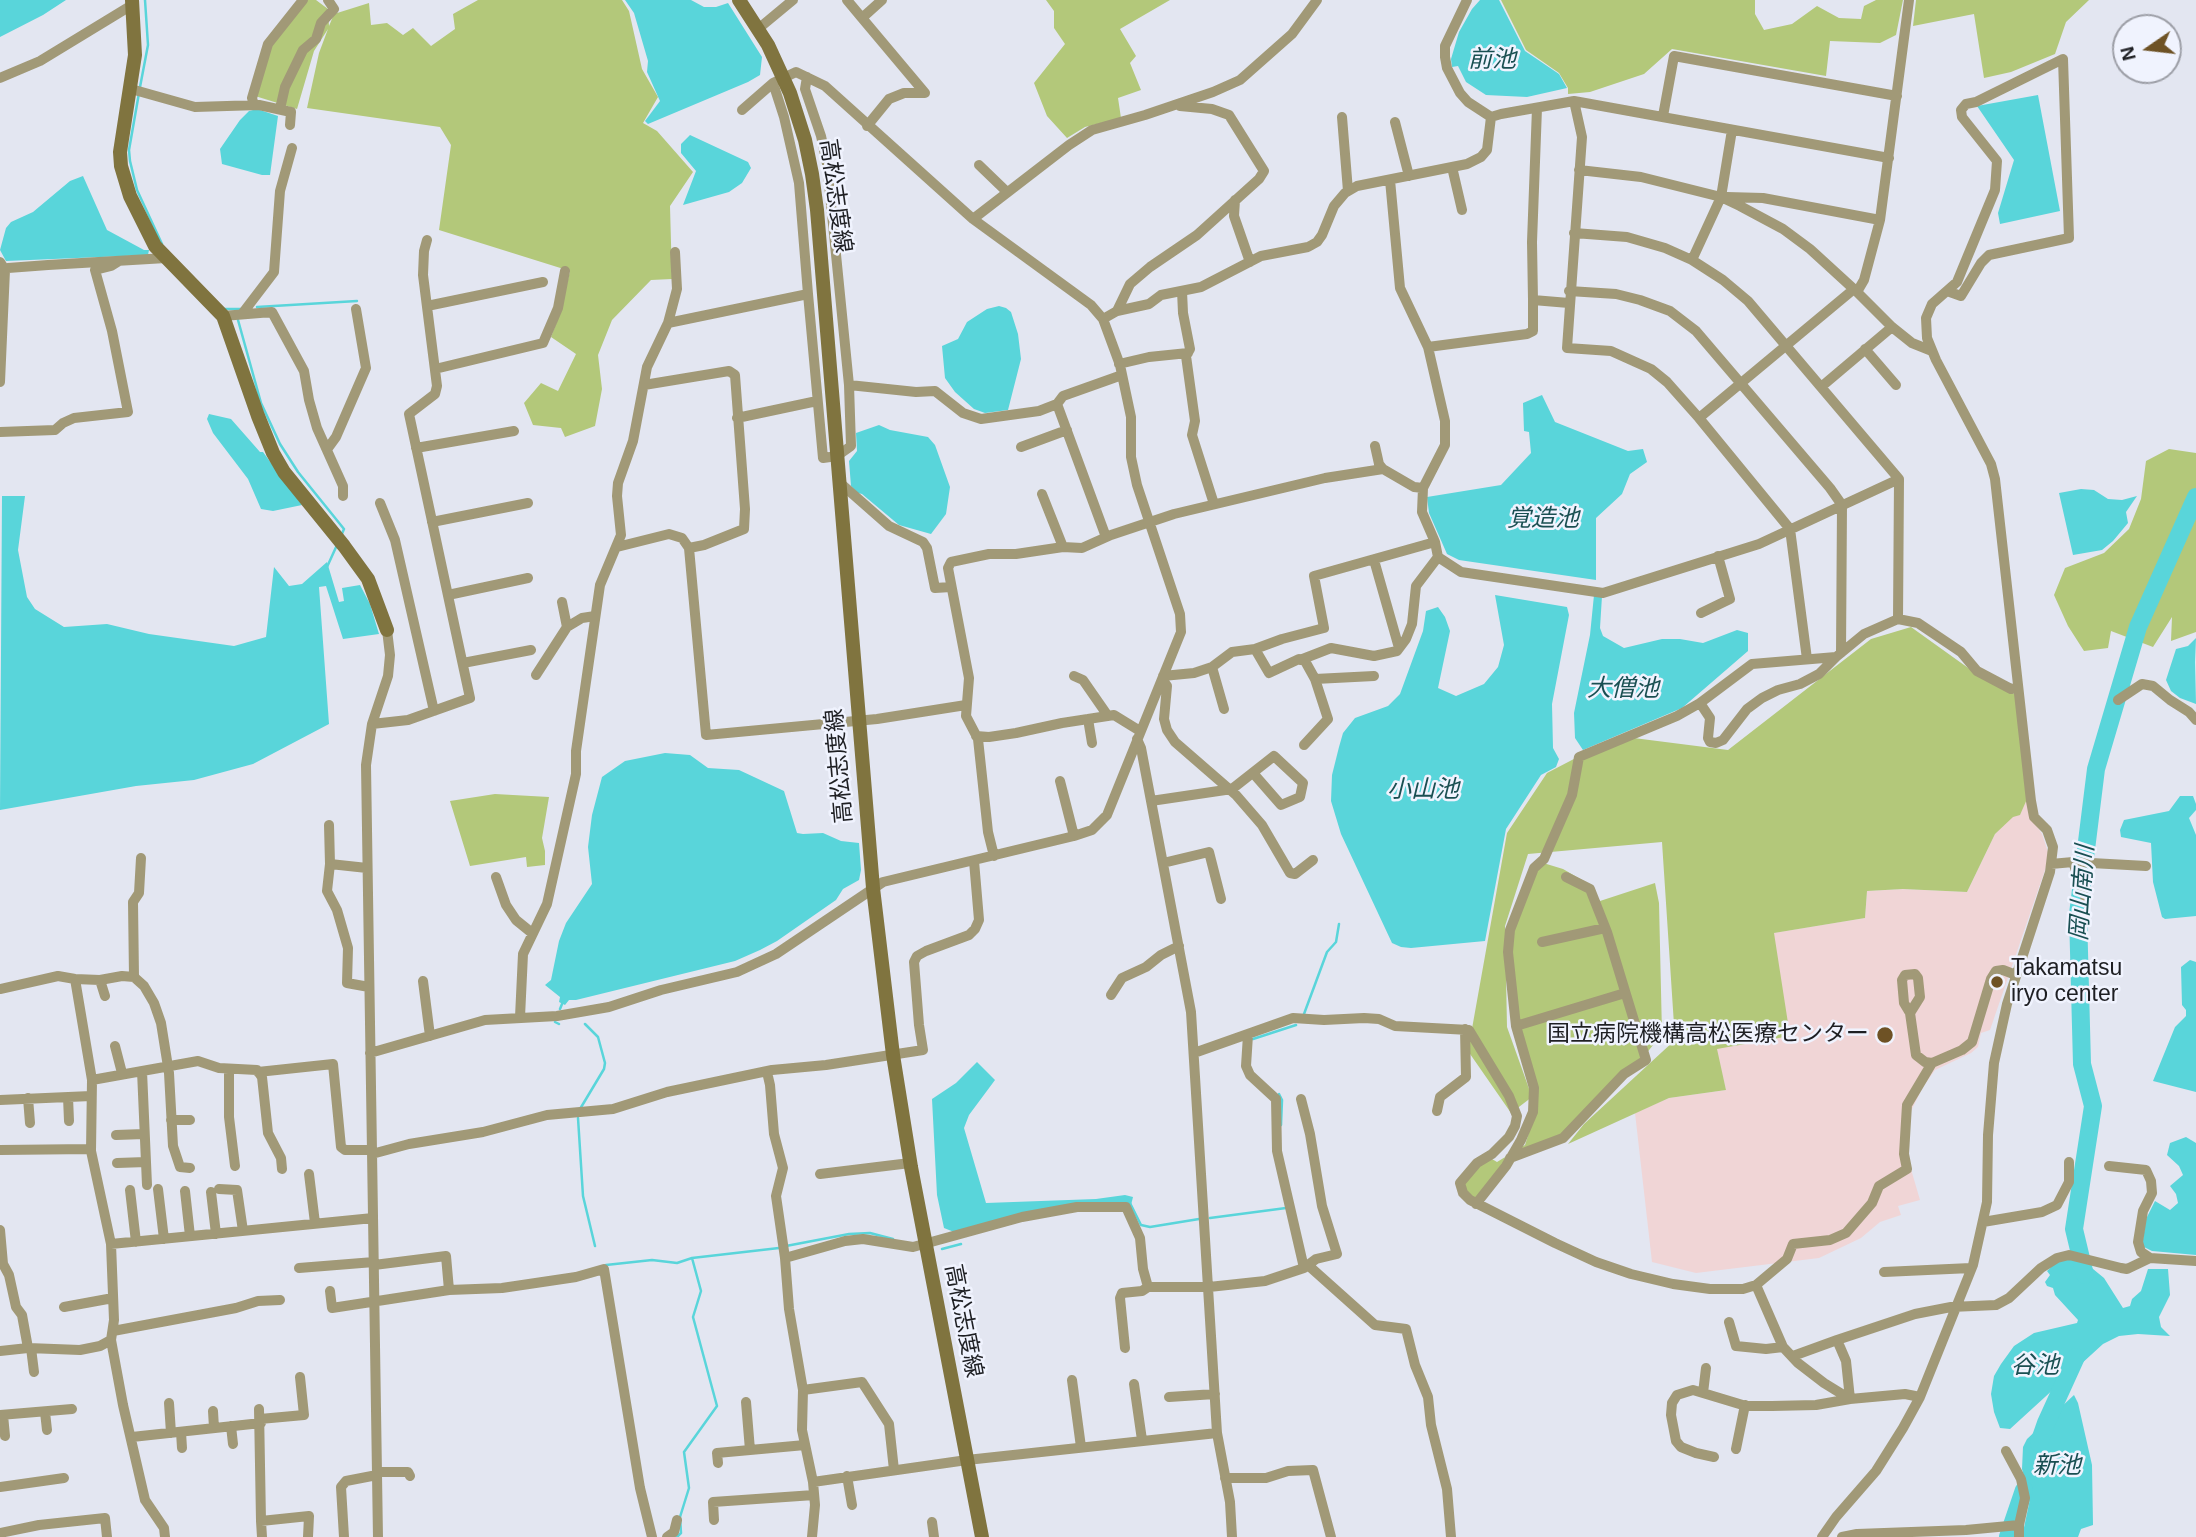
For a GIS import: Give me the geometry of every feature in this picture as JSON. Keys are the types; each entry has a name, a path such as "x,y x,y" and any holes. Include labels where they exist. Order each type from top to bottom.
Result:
{"main road":[{"name":"高松志度線","path":"739,0 758,29 778,80 798,116 812,174 873,888 892,1055 910,1163 982,1537"},
{"path":"132,2 135,55 120,139 121,166 130,195 155,247 223,316 273,453 284,472 368,579 387,630"}],"street":[{"path":"254,105 252,98 268,44 303,0"},
{"path":"281,109 285,87 303,50 316,39 321,23 334,9 328,0"},
{"path":"758,29 793,0"},
{"path":"846,0 925,93 904,93 889,99 867,126"},
{"path":"862,18 881,0"},
{"path":"973,219 1092,130 1173,106 1240,80 1292,34 1317,0"},
{"path":"1467,0 1445,46 1447,68 1468,102 1491,117 1574,101 1889,158"},
{"path":"1699,418 1856,290 1864,280 1880,220 1909,0"},
{"path":"0,79 76,41 132,2"},
{"path":"1662,116 1674,56 1897,96"},
{"path":"1822,1537 1876,1471 1903,1428 1920,1396 1971,1268 1987,1202 1987,1135 1994,1063 2007,1004 2051,864 2053,847 2047,830 2034,817 1995,479 1991,464 1932,351 1927,338 1926,318 1932,304 1947,291 1958,282 1995,190 1997,161 1962,117 1961,110 1966,104 1976,102 2063,59 2069,238 1989,255 1961,296 1947,291"},
{"path":"370,1053 485,1020 557,1016 609,1007 661,990 737,972 776,954 883,882 1092,830 1107,815 1181,632 1180,614 1148,522 1131,457 1131,417 1120,369 1103,319 1091,305 973,219 825,86 796,72 778,80 741,110"},
{"path":"778,80 799,183 823,458 837,456 850,446 849,385 827,164 821,136 805,89 807,77"},
{"path":"131,89 195,107 254,105 291,111 290,125"},
{"path":"1574,101 1582,137 1567,348 1611,351 1651,369 1667,382 1699,418 1790,528 1807,659"},
{"path":"1117,311 1130,285 1150,267 1197,235 1259,179 1264,171 1229,115 1212,109 1173,106"},
{"path":"1428,347 1533,331 1532,242 1538,108"},
{"path":"1342,117 1348,191"},
{"path":"1103,319 1117,311 1149,304 1161,295 1201,288 1261,256 1308,247 1317,242 1329,223 1334,206 1348,191 1357,186 1467,164 1481,157 1487,150 1491,117"},
{"path":"1395,122 1409,176"},
{"path":"1692,260 1721,197 1732,130"},
{"path":"242,314 274,272 280,191 292,148"},
{"path":"979,165 1007,192"},
{"path":"1452,167 1462,210"},
{"path":"1579,170 1641,177 1721,197 1763,198 1880,220"},
{"path":"1390,180 1400,288 1428,347 1445,421 1445,445 1423,488 1422,512 1435,542 1438,557 1461,572 1603,593 1759,544 1899,479"},
{"path":"1721,197 1783,229 1856,290 1892,327 1912,343 1932,351"},
{"path":"1235,200 1234,216 1250,262"},
{"path":"1574,233 1627,237 1665,247 1723,280 1748,301 1899,479 1898,620"},
{"path":"372,724 408,720 470,698 409,414 435,394 437,386 422,275 427,240"},
{"path":"520,1017 523,954 547,904 576,774 576,751 600,585 621,535 618,483 633,441 647,367 668,323 677,289 675,253"},
{"path":"0,382 3,266 8,268 166,258"},
{"path":"0,432 55,430 74,418 128,412 112,331 95,270 119,261"},
{"path":"435,369 543,343 558,308 565,271"},
{"path":"427,306 543,282"},
{"path":"1182,291 1190,349 1186,356 1195,421 1192,435 1213,504"},
{"path":"1569,291 1615,294 1640,300 1670,312 1696,331 1842,505 1838,655"},
{"path":"668,323 808,293"},
{"path":"1533,300 1569,303"},
{"path":"328,448 336,437 366,368 356,309"},
{"path":"223,316 272,312 304,371 314,418 343,486 343,496"},
{"path":"1821,387 1892,327"},
{"path":"1865,349 1896,385"},
{"path":"849,385 934,391 963,413 981,419 1039,411 1057,404 1062,397 1149,357 1188,353"},
{"path":"644,385 729,371 735,375 745,509 744,529 689,548"},
{"path":"737,418 817,401"},
{"path":"1057,404 1106,537"},
{"path":"1021,447 1067,430"},
{"path":"416,448 514,431"},
{"path":"1375,446 1379,464 1383,469 1415,487 1423,488"},
{"path":"994,856 988,832 976,736 966,716 969,678 948,568 951,562 989,554 1016,554 1063,547 1082,548 1148,522 1213,504 1325,478 1383,469"},
{"path":"839,482 889,526 923,542 927,548 935,588 951,587"},
{"path":"1042,494 1063,547"},
{"path":"380,503 395,540 434,711"},
{"path":"432,522 528,503"},
{"path":"617,547 669,534 682,538 689,548 706,736 859,720 966,705"},
{"path":"1162,677 1194,673 1212,667 1232,652 1255,649 1324,628 1314,576 1435,542"},
{"path":"1701,614 1730,599 1718,556"},
{"path":"1255,649 1269,673 1331,648 1358,654 1391,654 1406,639 1412,624 1416,586 1438,557"},
{"path":"1374,560 1399,648"},
{"path":"448,596 528,578"},
{"path":"562,602 567,627"},
{"path":"536,674 567,627 582,618 595,616"},
{"path":"1700,703 1710,718 1708,738 1710,742 1716,743 1723,740 1747,709 1778,690 1800,684 1819,674 1864,634 1898,620 1918,623 1961,652 1977,671 2011,689 2018,688"},
{"path":"378,1537 366,765 372,724 388,676 390,654 387,630"},
{"path":"463,663 531,650"},
{"path":"1476,1204 1510,1158 1533,1112 1534,1088 1516,1026 1508,952 1510,930 1534,868 1544,859 1572,795 1579,757 1677,716 1700,703 1752,664 1838,655"},
{"path":"1300,660 1305,661 1315,679 1328,719 1304,745"},
{"path":"1212,667 1224,709"},
{"path":"1074,676 1083,680 1108,716"},
{"path":"1315,679 1374,676"},
{"path":"1162,677 1167,686 1164,709 1167,730 1174,742 1236,795 1262,825 1290,873 1295,874 1313,860"},
{"path":"2118,700 2142,684 2153,686 2196,720"},
{"path":"976,736 1016,733 1114,715 1138,735 1191,1012 1217,1433 1233,1537"},
{"path":"1088,719 1093,743"},
{"path":"1151,801 1232,789 1253,773 1274,757 1303,783 1300,797 1281,805 1253,773"},
{"path":"1060,781 1074,836"},
{"path":"329,825 330,863 327,891 337,910 348,947 347,983 369,987"},
{"path":"1163,863 1209,852 1222,880 1221,899"},
{"path":"134,977 134,902 139,893 141,858"},
{"path":"258,1072 333,1064 341,1147 345,1150 372,1152 483,1132 547,1115 613,1109 667,1092 767,1072 923,1050 913,970 917,956 969,935 975,929 979,920 974,861"},
{"path":"2051,864 2073,862 2146,866"},
{"path":"2073,862 2085,900"},
{"path":"330,863 367,868"},
{"path":"496,877 506,905 516,920 532,933"},
{"path":"1510,1158 1563,1138 1624,1074 1646,1060 1605,928 1590,889 1566,877"},
{"path":"1542,942 1605,928"},
{"path":"1111,995 1122,978 1146,967 1179,946"},
{"path":"1910,1013 1916,1055 1925,1062 1932,1063 1962,1050 1972,1042 1991,979 1996,971 2016,975"},
{"path":"0,989 58,976 75,979 134,977 144,986 161,1023 168,1067 173,1146 180,1167 190,1167"},
{"path":"75,979 92,1080 91,1149 111,1244 112,1335 123,1405 145,1500 164,1528 165,1537"},
{"path":"100,979 104,996"},
{"path":"423,981 430,1036"},
{"path":"1516,1026 1625,993"},
{"path":"1985,997 2007,1004"},
{"path":"1195,1053 1293,1018 1379,1019 1406,1028 1469,1030 1517,1116 1509,1137 1492,1154 1477,1163 1460,1183 1463,1193 1476,1204 1597,1262 1631,1274 1710,1289 1743,1289 1756,1285 1787,1259 1793,1244 1830,1240 1846,1233 1872,1203 1879,1185 1907,1168 1904,1154 1907,1105 1932,1063"},
{"path":"1437,1111 1440,1097 1466,1077 1465,1029"},
{"path":"1248,1035 1246,1066 1250,1075 1276,1099 1277,1151 1307,1267 1376,1325 1406,1329 1415,1365 1428,1396 1431,1425 1447,1489 1451,1537"},
{"path":"115,1046 122,1073"},
{"path":"92,1080 198,1061 219,1068 257,1070 262,1077 268,1133 281,1158 282,1168"},
{"path":"229,1069 235,1126 234,1166"},
{"path":"142,1071 146,1162 164,1239"},
{"path":"767,1072 774,1134 783,1168 776,1196 789,1309 803,1390 800,1418 813,1482 812,1537"},
{"path":"0,1100 91,1096"},
{"path":"68,1097 69,1121"},
{"path":"28,1098 30,1123"},
{"path":"1125,1348 1120,1298 1122,1293 1142,1291 1148,1287 1209,1287 1265,1281 1307,1267 1316,1259 1337,1255 1322,1206 1301,1099"},
{"path":"171,1119 190,1120"},
{"path":"116,1135 144,1134"},
{"path":"0,1150 91,1149"},
{"path":"117,1163 146,1162"},
{"path":"1983,1222 2042,1212 2057,1205 2069,1182 2069,1162"},
{"path":"820,1174 910,1163"},
{"path":"2109,1166 2146,1170 2151,1181 2152,1193 2143,1210 2138,1242 2141,1252 2150,1258"},
{"path":"309,1174 316,1223"},
{"path":"130,1190 136,1242"},
{"path":"216,1234 215,1190 237,1190 243,1231"},
{"path":"185,1191 190,1236"},
{"path":"783,1251 863,1239 913,1247 1022,1217 1077,1206 1126,1207 1140,1238 1148,1287"},
{"path":"111,1244 373,1218"},
{"path":"0,1230 2,1264 9,1275 16,1307 22,1315 34,1373"},
{"path":"1793,1356 1916,1314 1996,1305 2009,1298 2041,1268 2057,1258 2069,1255 2127,1269 2150,1258 2196,1261"},
{"path":"299,1268 374,1264 446,1256 449,1290"},
{"path":"1884,1272 1971,1268"},
{"path":"330,1291 332,1308 449,1290 502,1288 576,1277 604,1269 640,1488 652,1537"},
{"path":"1756,1285 1783,1347 1824,1383 1850,1399"},
{"path":"64,1307 113,1298"},
{"path":"0,1352 29,1348 80,1350 100,1346 112,1335 258,1301 280,1300"},
{"path":"1728,1322 1736,1346 1766,1349 1783,1347"},
{"path":"1837,1340 1846,1361 1850,1399"},
{"path":"1703,1392 1706,1368"},
{"path":"132,1437 231,1426 260,1417 304,1415 300,1377"},
{"path":"1072,1380 1082,1447"},
{"path":"803,1390 862,1382 888,1424 894,1469"},
{"path":"1134,1384 1142,1440"},
{"path":"1714,1457 1681,1447 1676,1441 1671,1415 1672,1403 1677,1395 1686,1391 1703,1392 1745,1405 1816,1405 1905,1394 1920,1396"},
{"path":"1169,1397 1215,1394"},
{"path":"746,1402 750,1450"},
{"path":"169,1403 183,1448"},
{"path":"1736,1449 1745,1405"},
{"path":"5,1436 2,1415 72,1409"},
{"path":"212,1411 214,1428"},
{"path":"45,1412 47,1430"},
{"path":"260,1417 259,1493 262,1537"},
{"path":"231,1426 233,1444"},
{"path":"813,1482 967,1460 1217,1433"},
{"path":"718,1463 717,1453 805,1446"},
{"path":"1842,1537 1857,1534 1966,1530 2019,1531 2025,1498 2021,1479 2006,1451"},
{"path":"1225,1478 1266,1478 1288,1471 1313,1470 1331,1537"},
{"path":"345,1537 341,1487 346,1481 377,1474 408,1472 410,1476"},
{"path":"847,1476 852,1505"},
{"path":"0,1487 64,1478"},
{"path":"714,1520 713,1502 814,1495"},
{"path":"261,1521 309,1516 308,1537"},
{"path":"0,1533 105,1518 107,1537"},
{"path":"667,1537 674,1532 677,1520"},
{"path":"932,1522 934,1537"},
{"path":"51,1524 53,1537"}],"shaded area":[{"name":"国立病院機構高松医療センター","path":"2027,799 2029,814 2042,834 2048,852 2046,867 1990,1030 1981,1033 1978,1047 1971,1053 1935,1070 1910,1113 1908,1159 1920,1200 1898,1206 1901,1215 1880,1222 1861,1238 1819,1258 1696,1273 1652,1262 1635,1113 1669,1098 1726,1090 1716,1049 1773,933 1865,918 1867,891 1903,889 1967,892 1995,834"}],"green space":[{"path":"307,0 316,0 328,9 329,26 334,14 369,3 371,25 387,23 403,35 413,28 431,46 455,29 453,14 478,0 622,0 629,11 642,69 658,97 643,123 657,131 693,172 670,206 672,279 651,280 612,320 598,355 602,389 595,426 565,437 561,428 533,425 524,403 541,383 558,391 576,354 551,337 570,271 439,230 451,145 440,127 307,108 319,53 328,29 314,51 297,109 255,96 270,47"},
{"path":"1046,0 1170,0 1120,29 1136,56 1130,63 1141,90 1118,98 1121,118 1085,127 1067,138 1047,116 1034,83 1065,44 1054,28 1054,11"},
{"path":"1501,0 1755,0 1755,14 1764,30 1792,24 1817,6 1839,18 1861,19 1864,6 1876,0 1903,0 1896,35 1880,43 1830,41 1826,76 1672,49 1644,74 1590,92 1568,94 1568,88 1559,73 1526,50"},
{"path":"1916,0 2089,0 2066,22 2055,54 2011,72 1984,78 1974,14 1913,26"},
{"path":"2169,449 2196,453 2196,632 2171,641 2172,617 2153,647 2111,631 2108,648 2084,651 2068,626 2054,595 2065,568 2104,553 2129,529 2141,499 2146,461"},
{"path":"1911,627 1971,670 2016,695 2027,799 2020,815 2013,817 1995,834 1967,892 1903,889 1867,891 1865,918 1774,933 1790,1036 1717,1049 1726,1090 1669,1098 1568,1144 1584,1124 1675,1040 1662,842 1528,854 1505,926 1507,1027 1532,1097 1511,1113 1468,1051 1507,833 1547,773 1618,736 1728,750 1871,639"},
{"path":"495,794 549,797 542,838 545,865 527,867 526,857 470,866 450,801"},
{"path":"1540,862 1563,869 1589,884 1600,901 1655,883 1659,903 1662,1034 1641,1060 1562,1136 1527,1147 1474,1199 1467,1193 1463,1182 1477,1165 1492,1159 1497,1162 1525,1145 1536,1111 1538,1088 1519,1023 1511,953 1512,931"}],"water":[{"path":"0,0 66,0 0,37"},
{"path":"625,0 691,0 704,7 728,3 762,57 760,75 648,124 645,121 660,101 647,72 648,61 634,13"},
{"name":"前池","path":"1480,0 1499,0 1525,51 1559,74 1567,88 1527,97 1486,95 1466,82 1458,66 1452,67 1451,59 1459,32"},
{"path":"2038,95 2060,211 2000,224 1998,213 2014,160 1977,106"},
{"path":"257,109 278,116 270,175 222,164 220,149 240,120 249,111"},
{"path":"690,135 748,162 751,168 742,183 729,192 683,205 696,171 681,153 681,144"},
{"path":"83,176 107,230 144,250 149,250 148,255 6,261 0,250 6,228 11,222 33,212 70,181"},
{"path":"999,306 1011,312 1018,334 1021,359 1008,410 985,413 974,409 955,392 945,378 942,346 958,339 967,322 987,309"},
{"name":"覚造池","path":"1542,395 1555,422 1628,451 1643,449 1647,462 1630,474 1622,494 1596,518 1596,580 1459,560 1447,554 1429,513 1427,497 1501,485 1531,453 1529,432 1524,431 1523,403"},
{"path":"209,414 231,419 260,452 263,452 302,505 273,511 261,509 248,479 213,433 207,419"},
{"path":"879,425 890,430 928,437 935,445 950,487 946,514 931,534 899,525 851,486 849,461 857,451 856,433"},
{"path":"2081,489 2094,490 2108,499 2122,500 2137,496 2126,512 2128,523 2113,541 2102,550 2073,555 2059,493"},
{"path":"2,496 25,496 18,550 27,597 35,609 64,627 107,624 149,634 234,646 266,637 274,567 289,586 302,584 327,562 339,602 344,601 342,588 360,585 370,604 379,634 343,639 326,586 319,587 329,724 253,764 194,780 136,786 0,810"},
{"name":"小山池","path":"1495,595 1567,607 1569,615 1552,704 1553,748 1559,759 1556,767 1541,775 1506,829 1485,941 1401,947 1392,943 1341,834 1331,801 1332,775 1339,747 1343,733 1355,718 1388,706 1400,694 1423,631 1426,611 1438,607 1450,631 1438,688 1456,696 1484,684 1498,667 1504,645"},
{"name":"大僧池","path":"1594,595 1602,596 1600,628 1603,636 1624,648 1662,639 1703,643 1737,630 1748,633 1748,651 1682,708 1583,750 1575,738 1574,713 1590,635"},
{"path":"2196,638 2196,704 2171,691 2166,680 2176,649 2188,646"},
{"path":"665,753 690,755 708,768 739,770 784,791 797,833 823,833 841,841 859,843 859,880 843,889 836,900 777,941 735,961 569,1000 565,1005 559,1002 560,997 545,985 551,980 559,941 566,923 592,884 588,847 592,815 602,777 625,761"},
{"path":"2180,796 2193,796 2196,804 2196,810 2189,818 2196,835 2196,916 2165,919 2162,917 2153,882 2151,843 2121,837 2120,830 2124,820 2169,811"},
{"path":"2190,960 2196,962 2196,1092 2153,1081 2175,1027 2186,1016 2182,1005 2181,967"},
{"path":"977,1062 995,1080 969,1115 964,1128 986,1203 1096,1199 1125,1195 1133,1197 1131,1205 1092,1207 954,1232 944,1228 937,1195 932,1099 956,1083"},
{"path":"2186,1137 2196,1143 2196,1255 2152,1251 2142,1246 2146,1219 2155,1201 2170,1210 2178,1203 2170,1186 2183,1175 2179,1166 2167,1155 2170,1143"},
{"name":"谷池","path":"2070,1258 2087,1264 2104,1278 2123,1308 2130,1306 2132,1299 2141,1291 2148,1269 2168,1269 2170,1295 2159,1317 2161,1327 2170,1336 2119,1336 2103,1344 2010,1429 2000,1428 1991,1394 1994,1376 2014,1346 2034,1333 2077,1323 2078,1320 2055,1295 2053,1288 2045,1282 2050,1275 2047,1271 2057,1261"},
{"name":"新池","path":"2074,1395 2092,1465 2093,1525 2081,1529 2078,1537 2022,1537 2030,1499 2022,1469 2023,1447 2027,1439"}],"waterway":[{"path":"140,87 148,45 145,0"},
{"path":"139,93 129,150 130,161 137,190 162,244"},
{"path":"257,307 357,301"},
{"path":"224,309 241,309"},
{"path":"238,320 261,403 280,444 298,472 344,529 341,536"},
{"name":"岡山南川","path":"2085,1275 2074,1229 2093,1106 2082,1064 2078,914 2096,769 2138,627 2196,497"},
{"path":"327,567 337,545"},
{"path":"1304,1014 1327,952 1336,942 1339,924"},
{"path":"560,1009 562,1004"},
{"path":"555,1022 559,1024"},
{"path":"580,1109 605,1063 598,1037 585,1024"},
{"path":"1253,1039 1296,1025"},
{"path":"1279,1094 1282,1100 1281,1125"},
{"path":"578,1118 583,1196 595,1246"},
{"path":"1130,1203 1141,1225 1150,1227 1199,1219"},
{"path":"1210,1218 1286,1208"},
{"path":"786,1246 849,1234 870,1233 893,1239"},
{"path":"942,1249 961,1244"},
{"path":"677,1537 681,1533 680,1517 689,1488 684,1452 717,1406 693,1317 701,1291 692,1258 779,1248"},
{"path":"606,1265 652,1260 677,1263 692,1258"},
{"name":"岡山南川","path":"2039,1443 2076,1357"},
{"name":"岡山南川","path":"2008,1537 2024,1490"}],"place":[{"name":"Takamatsu iryo center","path":"1997,982"},
{"name":"国立病院機構高松医療センター","path":"1885,1035"}]}
